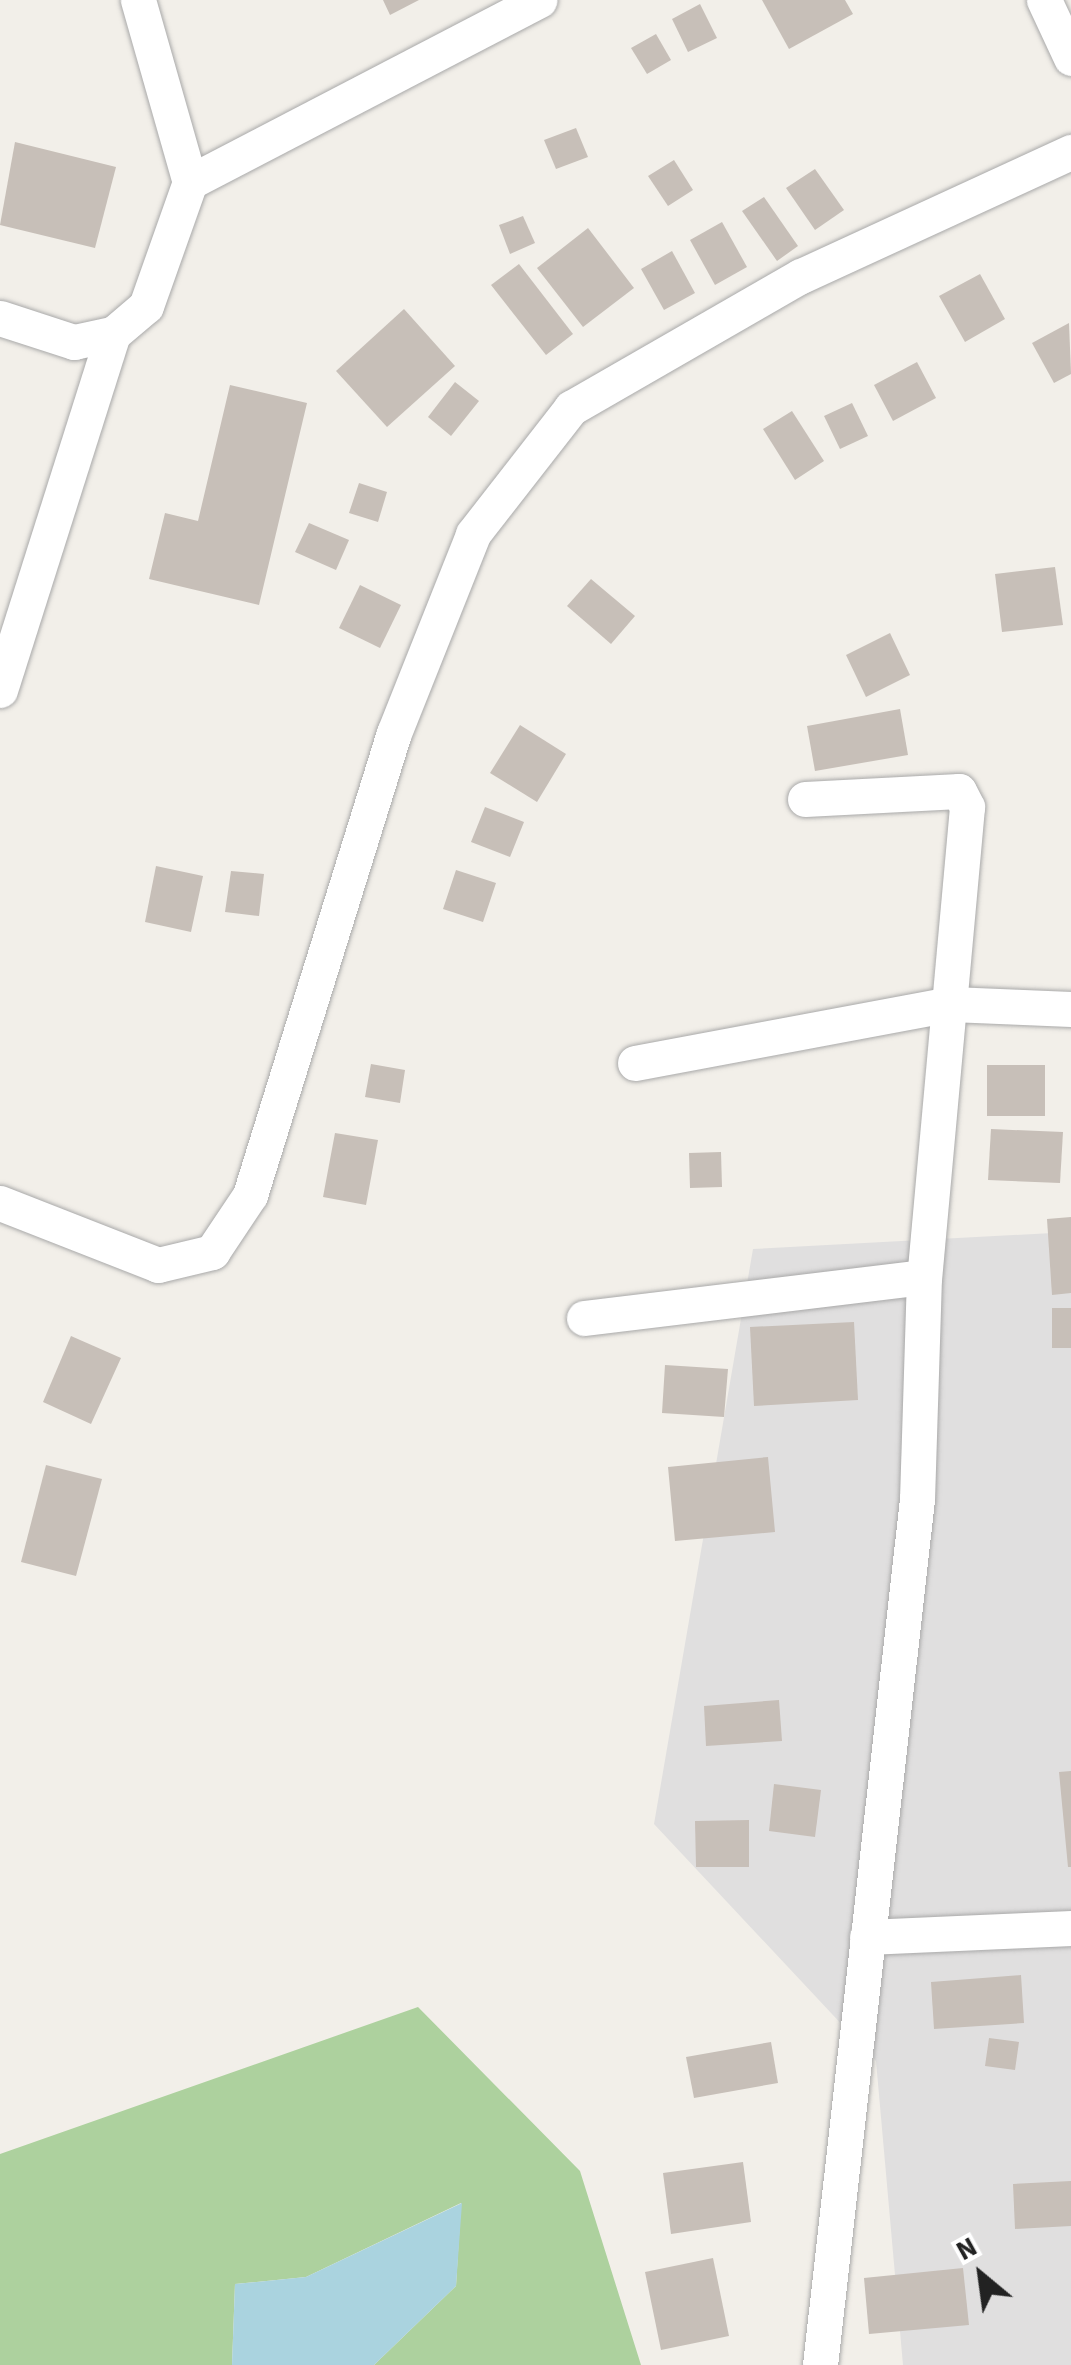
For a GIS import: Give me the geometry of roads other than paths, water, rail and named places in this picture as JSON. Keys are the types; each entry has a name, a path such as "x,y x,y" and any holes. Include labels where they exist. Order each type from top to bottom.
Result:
{"street":[{"path":"0,318 74,342 113,334 146,306 190,182 138,0"},
{"path":"190,182 540,0"},
{"path":"1044,0 1071,58"},
{"path":"0,1202 158,1265 212,1252 250,1195 394,733 472,534 572,408 801,276 1071,152"},
{"path":"0,690 113,334"},
{"path":"805,799 959,790 966,807 924,1277 917,1500 820,2365"},
{"path":"636,1063 951,1004 1071,1008"},
{"path":"584,1318 924,1277"},
{"path":"867,1937 1071,1928"}],"water":[{"path":"462,2203 456,2286 374,2365 232,2365 235,2284 306,2277"}]}
